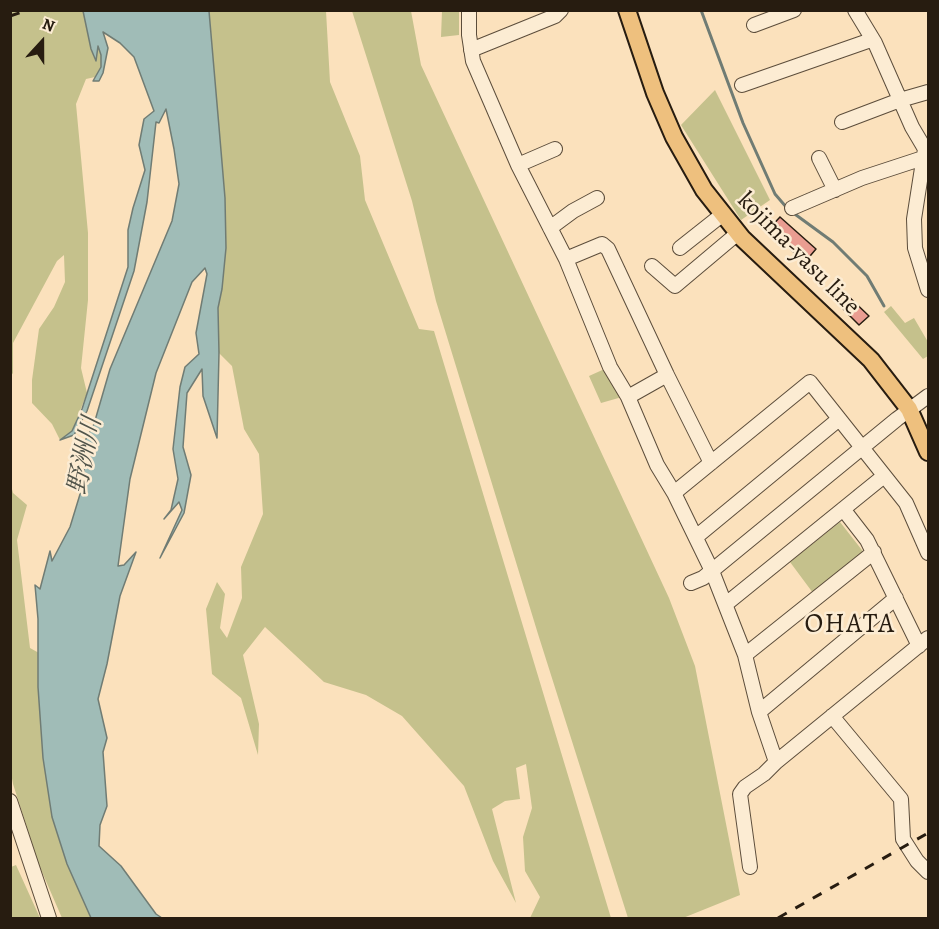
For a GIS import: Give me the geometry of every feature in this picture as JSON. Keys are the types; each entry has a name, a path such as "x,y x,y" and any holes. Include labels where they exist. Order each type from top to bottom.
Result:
{"main road":[{"name":"kojima-yasu line","path":"627,10 655,93 674,136 704,190 738,233 871,360 909,410 928,452"}],"street":[{"path":"469,10 469,35 473,61 518,165 566,259 610,367 628,397 657,465 675,493 712,571 745,655 759,712 776,762"},
{"path":"471,50 555,16 561,10"},
{"path":"754,25 794,10"},
{"path":"855,10 874,43 925,152 923,207 914,219 915,248 928,290"},
{"path":"742,85 871,40"},
{"path":"842,122 928,92"},
{"path":"518,165 555,149"},
{"path":"792,208 925,152"},
{"path":"819,158 835,190"},
{"path":"550,228 573,211 597,198"},
{"path":"680,248 723,214"},
{"path":"652,266 675,286 738,233"},
{"path":"566,259 602,244 608,249 711,463"},
{"path":"628,397 667,375"},
{"path":"675,493 810,382 906,503 928,553"},
{"path":"691,583 712,571 928,396"},
{"path":"696,537 839,419"},
{"path":"726,604 884,476"},
{"path":"750,867 740,794 745,787 764,774 924,642 896,598 867,540 843,509"},
{"path":"745,655 874,552"},
{"path":"759,712 896,598"},
{"path":"832,716 901,799 903,839 917,861 928,872"},
{"path":"10,801 49,918"}],"shaded area":[{"path":"11,11 83,11 95,60 98,45 101,55 101,67 95,77 86,79 76,104 88,233 88,300 81,368 87,393 72,431 60,440 52,424 32,403 32,380 39,329 54,307 65,282 64,255 57,261 13,343 13,373 11,376"},
{"path":"209,11 326,11 330,82 360,156 365,200 419,329 434,331 611,918 530,918 540,897 525,871 523,837 532,808 526,764 516,768 520,799 505,801 492,809 516,903 493,861 464,786 402,716 366,695 324,682 265,627 243,655 259,724 258,755 241,698 212,674 206,609 217,582 225,594 220,628 227,638 242,598 241,567 263,514 259,454 244,429 232,366 219,353 218,308 226,248 225,198"},
{"path":"352,11 411,11 421,65 669,598 695,666 740,895 683,918 628,918 436,301 412,201"},
{"path":"442,11 459,11 459,35 441,37"},
{"path":"715,90 770,200 741,220 681,125"},
{"path":"891,306 905,323 914,318 928,342 928,356 923,359 884,312"},
{"path":"609,367 622,397 601,403 589,376"},
{"path":"10,481 13,493 27,505 17,540 30,648 39,653 38,687 43,758 52,817 67,864 91,918 62,918 39,865 13,784 10,767"},
{"path":"840,522 865,554 813,593 790,562"},
{"path":"16,865 40,918 11,918 11,867"}],"water":[{"name":"野洲川","path":"83,11 209,11 225,198 226,248 218,308 217,438 203,396 202,369 187,393 183,447 191,475 184,513 160,558 182,510 179,502 164,519 171,510 178,479 173,449 180,387 185,367 199,354 196,333 207,274 205,268 192,282 156,373 130,479 118,566 124,565 136,552 120,596 98,699 107,738 103,752 107,806 100,825 99,846 121,866 156,914 162,918 91,918 67,864 52,817 43,758 35,585 40,589 50,551 52,561 70,527 81,491 85,464 77,462 80,450 94,424 110,369 172,221 179,184 166,109 159,123 156,122 147,202 134,271 87,411 74,435 60,440 72,431 82,409 128,267 128,230 145,170 139,145 144,119 154,111 134,57 120,43 103,32 108,48 103,73 99,81 93,81 101,67 101,55 98,46 96,61 91,49"}],"building":[{"path":"780,217 816,249 805,262 768,230"},
{"path":"846,294 869,316 859,325 837,303"}],"waterway":[{"path":"701,10 743,123 775,194 787,208"},
{"path":"792,212 833,242 867,276 884,306"}],"railway":[{"path":"10,16 28,10"},
{"path":"778,918 928,833"}],"district":[{"name":"OHATA","path":"850,625"}]}
